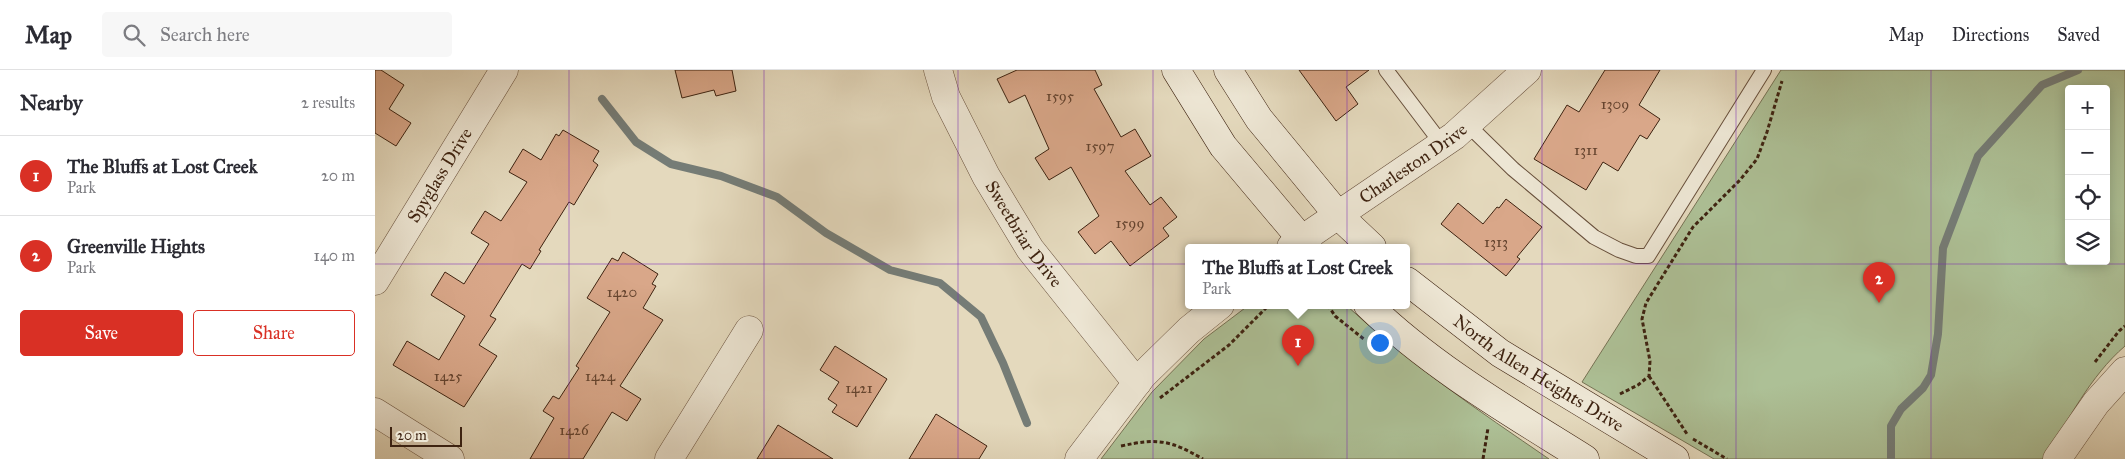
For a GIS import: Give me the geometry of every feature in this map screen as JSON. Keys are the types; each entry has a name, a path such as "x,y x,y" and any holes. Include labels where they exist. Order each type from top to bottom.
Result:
{"street":[{"name":"Spyglass Drive","path":"375,281 504,70"},
{"name":"Sweetbriar Drive","path":"938,70 946,97 986,176 1030,249 1137,383"},
{"path":"1176,70 1223,146 1299,244"},
{"path":"1228,70 1259,119 1338,215 1369,244"},
{"name":"Charleston Drive","path":"1301,244 1338,215 1442,144 1527,70"},
{"name":"North Allen Heights Drive","path":"1410,283 1500,353 1675,459"},
{"path":"1079,459 1137,383 1189,330 1215,309"},
{"path":"1372,309 1469,386 1585,459"},
{"path":"669,459 749,330"},
{"path":"2067,455 2096,403 2125,371"},
{"path":"375,412 450,459"}],"lane":[{"path":"1386,70 1442,144"},
{"path":"1467,124 1513,169 1594,237 1619,250 1636,256 1648,256 1764,70"}],"path":[{"path":"1688,436 1649,376 1650,360 1642,319 1646,304 1693,226 1741,180 1757,158 1767,132 1782,80"},
{"path":"1156,402 1229,345 1265,309"},
{"path":"1619,394 1638,385 1649,376"},
{"path":"1483,459 1489,425"},
{"path":"1121,441 1115,448 1145,441 1177,444 1203,459"}],"green space":[{"path":"1781,70 2125,70 2125,346 2112,358 2090,385 2044,459 1714,459 1582,382"},
{"path":"1244,309 1351,309 1419,367 1549,459 1101,459 1152,392 1204,339"}],"building":[{"path":"375,70 381,70 404,85 389,109 411,123 396,146 375,133"},
{"path":"675,70 732,70 736,91 716,96 714,90 682,98"},
{"path":"1017,70 1095,70 1102,85 1094,89 1121,137 1135,129 1151,156 1125,171 1150,205 1161,197 1177,217 1163,228 1169,236 1130,266 1111,241 1095,254 1078,232 1099,216 1071,167 1049,180 1035,158 1049,149 1025,95 1009,103 997,79"},
{"path":"1299,70 1369,70 1346,87 1358,104 1336,121"},
{"path":"1605,70 1660,70 1639,105 1660,119 1647,139 1640,135 1618,171 1603,162 1586,190 1534,159 1567,105 1579,112"},
{"path":"563,130 599,151 593,161 598,165 574,205 569,202 539,250 541,251 530,269 522,264 490,316 496,319 479,345 497,356 464,407 393,365 407,341 439,360 465,316 431,295 445,272 464,284 489,244 471,233 485,211 501,221 527,182 509,172 523,149 541,160 556,134 559,136"},
{"path":"1506,199 1542,227 1517,257 1520,259 1506,276 1441,224 1458,203 1483,224"},
{"path":"623,252 658,274 652,284 656,286 643,308 663,320 620,386 641,399 627,421 612,412 583,459 530,459 554,418 543,411 553,396 559,399 579,368 576,366 610,312 587,298 612,258 618,261"},
{"path":"835,346 887,379 857,427 832,412 837,405 828,399 839,382 820,370"},
{"path":"936,414 987,446 979,459 909,459"},
{"path":"778,425 833,459 757,459"}],"waterway":[{"path":"1891,459 1891,426 1901,409 1923,388 1931,375 1938,334 1943,248 1978,156 2042,85 2078,70"},
{"path":"602,99 636,142 671,164 721,176 777,197 826,233 890,270 940,283 981,317 1003,363 1027,423"}],"place":[{"name":"Greenville Hights","path":"1879,303"},
{"name":"The Bluffs at Lost Creek","path":"1298,366"}]}
